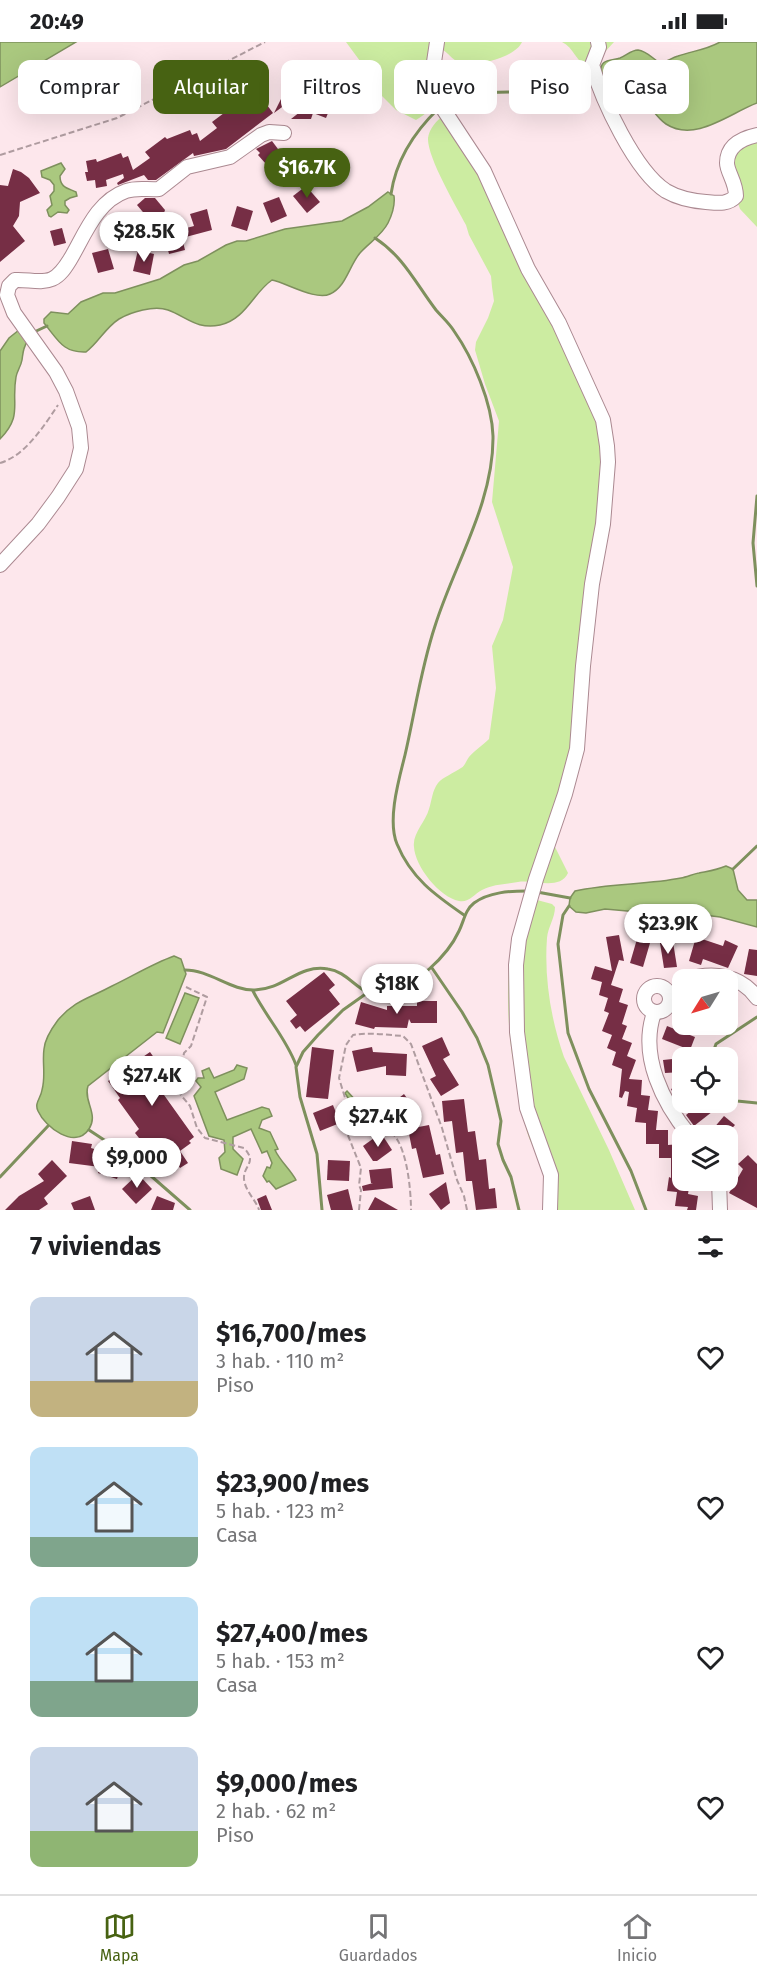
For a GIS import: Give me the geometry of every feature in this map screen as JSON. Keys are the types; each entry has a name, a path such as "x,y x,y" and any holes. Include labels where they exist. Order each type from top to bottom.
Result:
{"lane":[{"path":"438,42 430,82 432,92 484,171 528,269 559,323 603,420 607,446 608,462 603,524 592,584 577,749 519,939 516,965 516,1032 526,1108 551,1175 550,1210"},
{"path":"598,42 599,47 592,65 597,82 616,122 646,171 666,191 687,200 723,203 732,200 736,196 736,185 727,163 732,146 745,138 757,135"},
{"path":"0,565 38,524 58,497 76,469 81,448 79,427 66,391 56,372 19,322 7,295 12,282 45,281 55,278 65,269 97,213 110,200 126,191 143,188 159,189 187,167 230,157 269,132 284,133"},
{"path":"738,981 748,987 757,998"},
{"path":"659,986 669,993 671,1001 667,1009 654,1013 644,1004 645,994 647,990 659,986"},
{"path":"654,1013 650,1024 649,1040 657,1078 666,1101 682,1125"},
{"path":"720,1210 721,1191"}],"path":[{"path":"0,155 117,118 265,42"},
{"path":"0,464 11,460 30,442 58,405"},
{"path":"186,987 207,997 191,1046 184,1053 182,1065 168,1070 176,1089 190,1106 201,1134 205,1138 244,1148 251,1158 244,1180 259,1210"},
{"path":"359,1210 361,1168 346,1133 349,1111 339,1078 346,1045 353,1035 365,1033 403,1036 411,1044 467,1210"},
{"path":"346,1133 386,1129 393,1134 400,1146 408,1172 411,1210"}],"shaded area":[{"path":"0,42 76,42 46,60 18,60 18,76 0,87"},
{"path":"346,42 522,42 511,53 493,60 455,60 443,50 440,60 394,60 394,108 382,96 382,60 359,60"},
{"path":"562,42 614,42 591,62 591,60 579,60"},
{"path":"720,42 757,42 757,103 700,128 677,129 666,124 656,114 689,114 689,60 669,60"},
{"path":"635,50 644,52 656,60 609,60 620,58"},
{"path":"404,114 424,114 416,120"},
{"path":"444,115 450,115 608,439 579,723 555,837 555,847 568,873 559,882 524,881 491,886 463,901 444,894 429,880 415,855 414,842 438,783 462,767 471,755 489,739 496,688 492,646 503,620 513,567 492,502 499,421 475,350 476,342 494,301 491,276 432,157 428,138 430,131"},
{"path":"757,131 757,227 740,209 724,161"},
{"path":"61,163 65,169 60,176 61,183 76,192 77,196 65,201 69,210 67,213 58,212 51,217 47,210 52,205 50,196 54,191 54,185 50,180 42,177 41,171"},
{"path":"388,192 394,196 394,199 388,223 360,253 344,281 330,294 317,295 272,280 265,285 243,312 229,322 212,326 192,322 168,310 156,308 143,310 124,316 114,323 86,352 66,348 44,323 44,319 51,312 68,314 81,302 103,293 115,293 160,279 184,265 198,261 237,241 246,241 285,229 342,221 368,207"},
{"path":"19,330 27,342 16,377 14,416 12,423 0,439 0,351 9,338"},
{"path":"726,866 733,869 738,890 747,900 757,900 757,927 704,915 672,918 661,914 605,909 586,913 576,912 569,906 570,898 575,891 683,878"},
{"path":"537,900 555,907 547,938 547,968 552,1014 559,1043 635,1210 544,1210 547,1176 526,1128 512,1055 508,1012 512,944 517,925 525,909"},
{"path":"174,956 181,959 186,974 163,1033 157,1032 88,1086 87,1097 92,1113 92,1123 83,1135 69,1137 61,1134 47,1124 38,1111 37,1105 43,1085 45,1045 53,1026 64,1013 77,1004"},
{"path":"185,993 199,998 180,1044 166,1038"},
{"path":"237,1065 247,1068 244,1079 215,1092 227,1120 262,1107 269,1109 272,1116 262,1120 259,1128 270,1132 278,1149 275,1150 277,1154 296,1180 276,1189 263,1176 267,1167 270,1168 272,1163 267,1151 262,1153 251,1129 233,1137 233,1149 243,1159 237,1175 221,1169 219,1158 225,1152 224,1140 209,1136 194,1096 201,1087 196,1081 198,1078 204,1078 202,1071 209,1068 214,1078 234,1070"},
{"path":"347,1091 360,1105 383,1098 388,1106 383,1110 374,1109 368,1114 356,1111 345,1093"}],"building":[{"path":"281,99 281,108 274,113"},
{"path":"269,108 273,113 226,149 194,156 193,153 156,180 148,180 144,175 118,185 117,183 124,178 123,174 106,180 107,186 96,188 95,180 87,181 86,161 96,159 97,162 121,153 123,158 128,156 133,170 150,158 145,152 165,137 167,139 190,130 192,135 197,133 200,141 217,128 212,122 223,114 269,114"},
{"path":"297,114 313,114 311,119 291,119"},
{"path":"316,114 328,114 326,118"},
{"path":"272,141 287,161 273,172 258,155 260,153 256,149"},
{"path":"324,153 335,166 318,179 308,166"},
{"path":"13,169 29,178 40,193 20,202 19,216 13,226 25,241 0,262 0,185 8,186"},
{"path":"306,186 320,202 307,213 293,196"},
{"path":"279,197 287,216 271,223 263,203"},
{"path":"145,198 155,198 165,210 163,216 153,224 137,205"},
{"path":"237,206 253,211 247,231 231,226"},
{"path":"207,209 212,230 182,238 185,250 169,254 164,234 194,226 190,214"},
{"path":"62,228 66,243 54,246 50,231"},
{"path":"108,249 114,269 98,273 92,253"},
{"path":"138,250 154,254 150,275 133,271"},
{"path":"619,935 624,961 619,960 611,985 623,989 619,1002 628,1005 622,1024 627,1026 622,1039 632,1043 627,1056 636,1060 629,1079 642,1080 641,1095 650,1096 648,1110 658,1111 656,1130 668,1130 668,1145 672,1145 672,1191 688,1191 688,1194 698,1196 696,1210 675,1206 677,1192 667,1191 669,1177 671,1178 671,1158 659,1158 659,1144 646,1144 646,1123 635,1122 637,1108 627,1106 629,1092 625,1091 622,1098 619,1097 622,1069 612,1065 616,1052 607,1048 612,1035 602,1031 609,1013 604,1011 608,998 599,995 602,982 591,979 595,966 612,971 606,937"},
{"path":"696,937 723,946 725,940 738,946 728,968 703,959 701,965 689,961"},
{"path":"637,939 650,943 643,967 630,963"},
{"path":"673,942 677,967 664,968 660,943"},
{"path":"749,949 757,950 757,976 744,974"},
{"path":"324,972 335,985 329,990 340,1004 305,1032 300,1026 296,1029 290,1021 297,1015 286,1001"},
{"path":"417,1001 437,1001 437,1023 411,1023 409,1019 407,1028 375,1027 374,1029 355,1024 361,1002 387,1010 387,1006 417,1006"},
{"path":"667,1026 672,1028 672,1035 695,1037 691,1047 682,1047 662,1039"},
{"path":"442,1037 450,1055 443,1059 459,1085 441,1096 430,1079 436,1076 422,1046"},
{"path":"312,1047 334,1050 328,1099 306,1097"},
{"path":"372,1047 373,1052 407,1054 406,1076 386,1075 386,1066 357,1072 352,1051"},
{"path":"150,1052 175,1087 164,1095 194,1137 189,1141 191,1143 180,1151 188,1163 180,1168 164,1145 154,1152 150,1146 147,1148 135,1133 139,1129 118,1100 120,1098 108,1081"},
{"path":"672,1059 672,1073 665,1073 663,1060"},
{"path":"404,1094 414,1108 399,1118 390,1105"},
{"path":"464,1099 468,1132 475,1131 479,1160 486,1159 489,1189 495,1188 497,1208 476,1210 472,1181 466,1181 463,1152 456,1153 452,1121 444,1122 442,1101"},
{"path":"333,1105 340,1123 320,1131 313,1113"},
{"path":"688,1113 711,1113 695,1125 686,1115"},
{"path":"724,1116 735,1125 716,1125"},
{"path":"429,1125 436,1155 440,1154 444,1174 423,1178 416,1148 412,1149 408,1129"},
{"path":"381,1133 392,1150 377,1161 373,1161 363,1146"},
{"path":"72,1141 92,1144 91,1148 124,1158 117,1179 98,1173 100,1167 69,1163"},
{"path":"748,1155 757,1164 757,1208 729,1193 738,1191 738,1178 743,1169 738,1164"},
{"path":"52,1160 67,1176 44,1198 48,1204 39,1210 5,1210 19,1196 44,1181 38,1174"},
{"path":"328,1160 350,1161 349,1181 327,1180"},
{"path":"391,1168 393,1188 363,1191 362,1186 373,1183 371,1183 369,1170"},
{"path":"138,1174 152,1189 136,1204 122,1189"},
{"path":"446,1182 450,1203 441,1210 429,1194"},
{"path":"348,1189 353,1210 331,1210 327,1195"},
{"path":"266,1195 272,1210 261,1210 257,1199"},
{"path":"90,1196 95,1210 74,1210 71,1203"},
{"path":"157,1196 175,1203 173,1210 151,1210"},
{"path":"375,1197 398,1210 368,1210"}],"waterway":[{"path":"497,92 509,92"},
{"path":"391,194 402,158 414,137 434,114"},
{"path":"375,238 402,262 461,342 480,381 492,423 492,461 487,485 472,533 443,603 430,642 397,787 393,823 397,844 409,867 434,893 464,915"},
{"path":"32,333 47,326"},
{"path":"757,496 753,543 757,586"},
{"path":"733,869 757,846"},
{"path":"185,970 203,973 237,987 255,990 275,986 308,970 328,969 344,975 363,990 379,995 388,993 420,977 439,960 454,941 467,912 474,903 493,894 527,891"},
{"path":"537,892 570,898"},
{"path":"569,906 563,915 558,944 568,1033 589,1089 631,1171 646,1210"},
{"path":"432,968 462,1012 477,1038 488,1065 501,1121 498,1144 511,1177 519,1210"},
{"path":"253,991 296,1065"},
{"path":"322,1210 317,1154 300,1097 296,1067 303,1052 318,1035 343,1010 367,993"},
{"path":"715,1047 716,1044 757,1017"},
{"path":"738,1101 757,1103"},
{"path":"0,1177 48,1126"},
{"path":"89,1130 127,1155 190,1210"}]}
